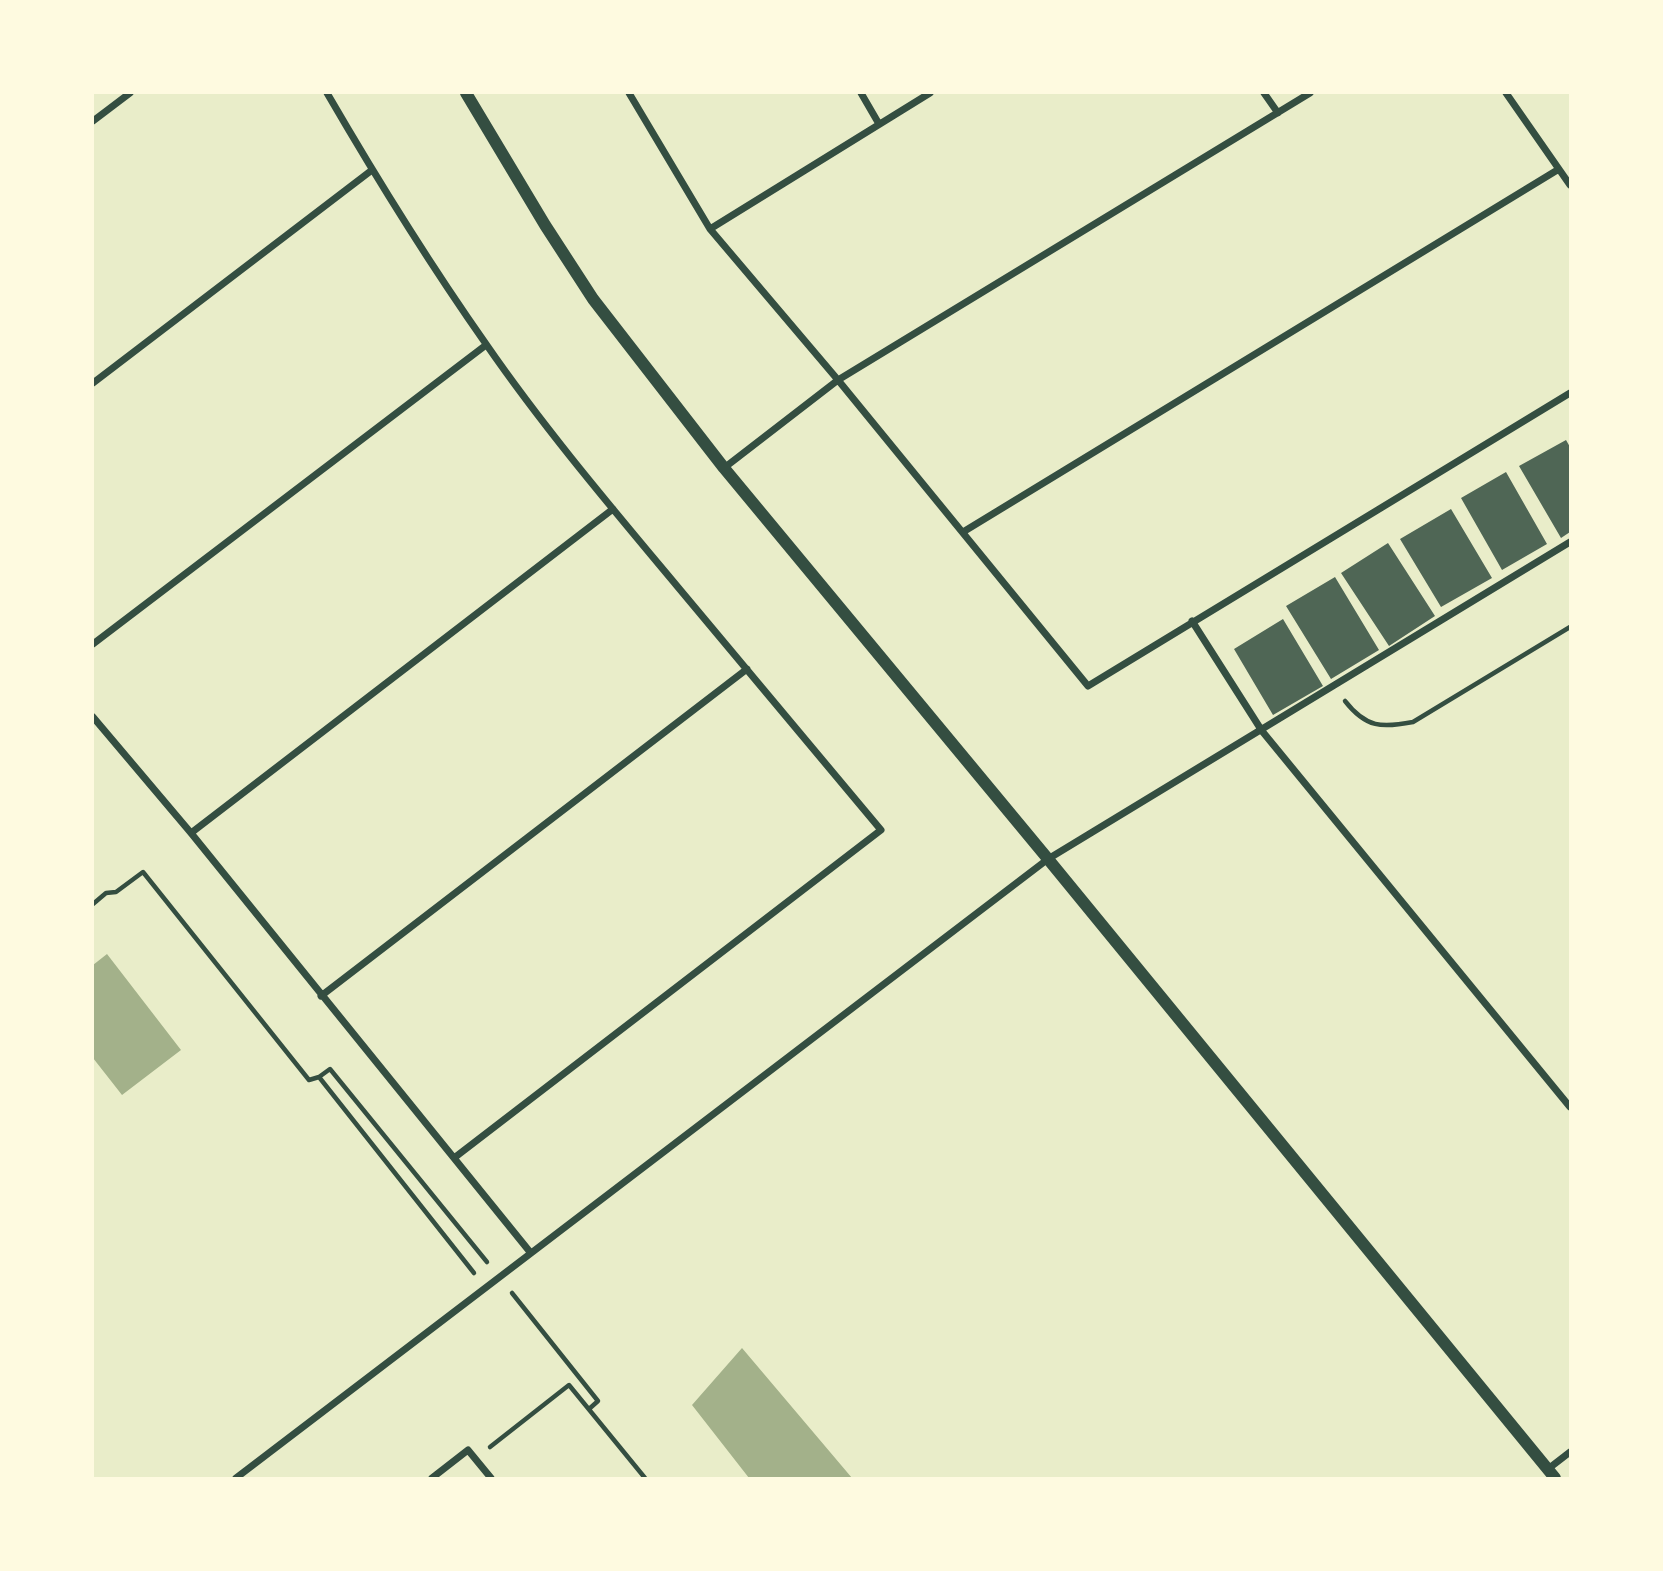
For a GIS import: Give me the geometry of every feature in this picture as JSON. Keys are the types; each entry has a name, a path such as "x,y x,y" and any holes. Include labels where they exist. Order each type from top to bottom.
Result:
{"street":[{"path":"93,121 130,93"},
{"path":"327,93 372,170 486,345 613,509 881,831 454,1158"},
{"path":"466,93 593,299 724,468 1551,1474 1570,1452"},
{"path":"629,93 710,229 838,380 1088,686 1570,393"},
{"path":"861,93 879,124"},
{"path":"710,229 930,93"},
{"path":"1264,93 1278,113"},
{"path":"724,468 838,380 1310,93"},
{"path":"1506,93 1570,185"},
{"path":"963,532 1559,169"},
{"path":"93,383 372,170"},
{"path":"93,644 486,345"},
{"path":"191,833 613,509"},
{"path":"236,1478 1048,859 1570,542"},
{"path":"1192,621 1262,731 1570,1107"},
{"path":"321,996 747,669"},
{"path":"93,717 191,833 530,1252"},
{"path":"432,1478 468,1450 491,1478"}],"path":[{"path":"1335,686 1352,709 1367,723 1389,727 1413,722 1570,627"},
{"path":"93,904 106,892 116,892 143,872 309,1080 330,1069 488,1263"},
{"path":"319,1077 474,1273"},
{"path":"505,1284 598,1401 589,1409"},
{"path":"475,1458 569,1385 645,1478"}],"shaded area":[{"path":"107,954 181,1050 122,1095 93,1058 93,965"},
{"path":"742,1348 852,1478 749,1478 692,1405"}],"building":[{"path":"1566,440 1570,447 1570,532 1561,538 1519,466"},
{"path":"1506,472 1547,544 1502,570 1461,498"},
{"path":"1451,509 1492,578 1441,607 1400,539"},
{"path":"1388,543 1435,616 1389,646 1341,573"},
{"path":"1335,577 1379,650 1331,679 1286,606"},
{"path":"1283,619 1323,686 1273,715 1234,649"}]}
